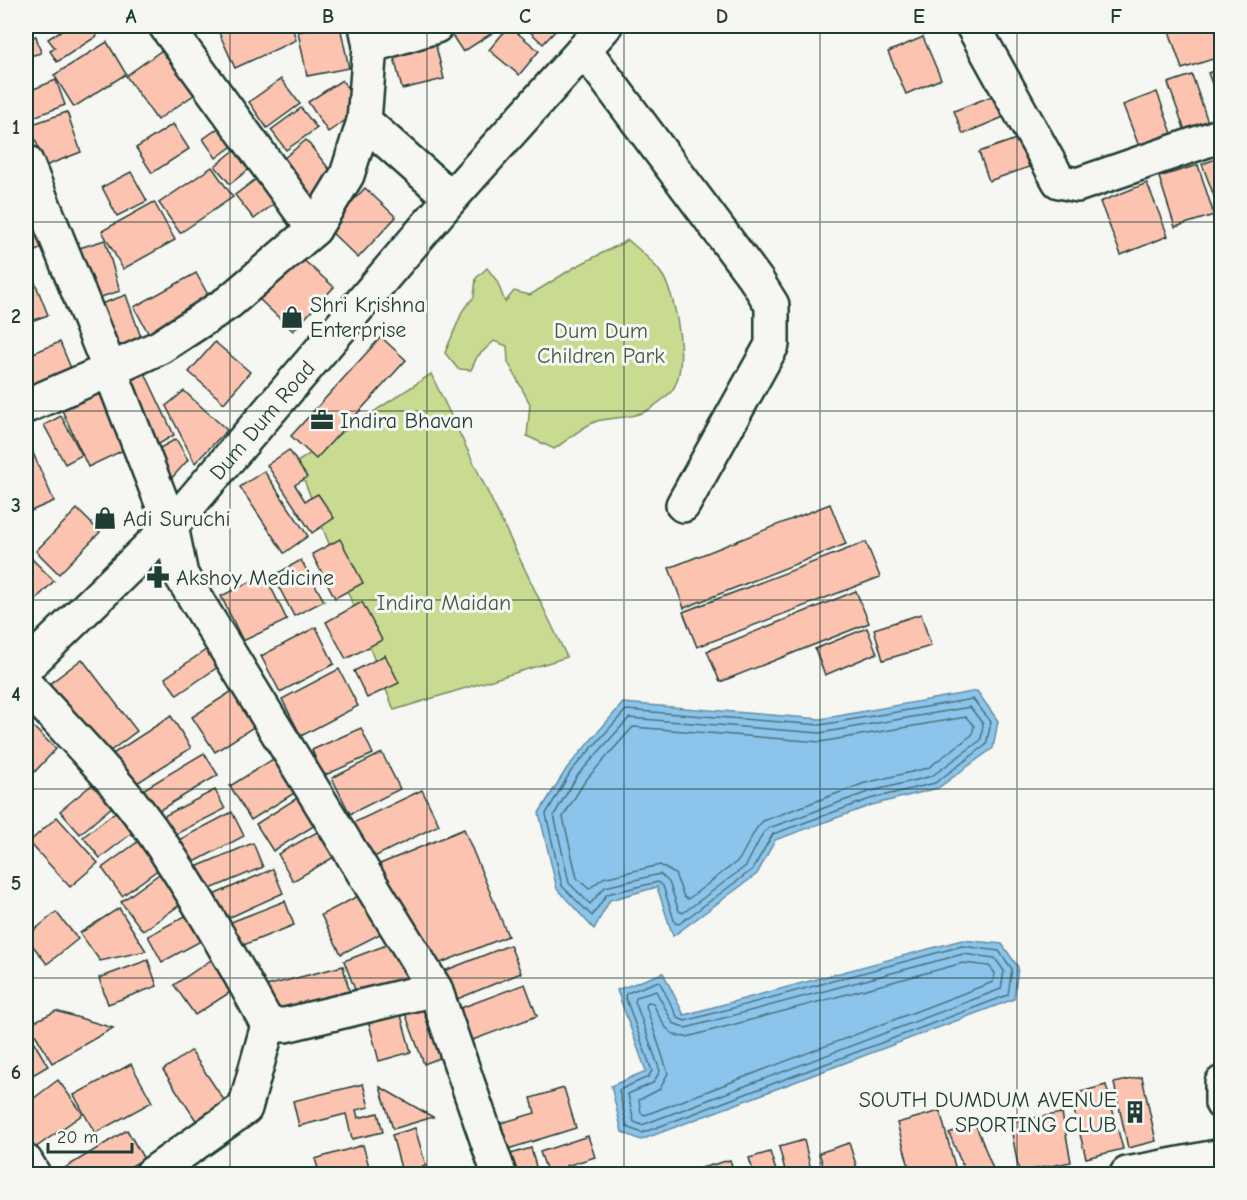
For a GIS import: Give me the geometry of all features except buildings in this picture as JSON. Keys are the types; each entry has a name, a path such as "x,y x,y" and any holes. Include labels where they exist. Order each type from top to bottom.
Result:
{"street":[{"path":"165,26 314,230"},
{"path":"26,406 160,347 229,302 314,230 347,175 364,121 368,36 436,26"},
{"path":"974,26 1059,181 1077,185 1221,135"},
{"path":"595,37 772,305 772,345 683,505"},
{"name":"Dum Dum Road","path":"26,667 171,526 451,198 595,37"},
{"path":"364,121 451,198"},
{"path":"26,162 171,526 181,575 435,989 499,1174"},
{"path":"26,685 117,785 151,830 201,908 268,1026 245,1108 152,1174"},
{"path":"268,1026 285,1025 435,989"},
{"path":"1221,1083 1221,1103"},
{"path":"1139,1173 1221,1156"},
{"path":"26,1162 33,1174"}],"green space":[{"name":"Dum Dum Children Park","path":"628,240 663,276 673,301 681,351 677,381 671,392 650,409 636,415 591,423 554,449 527,436 530,404 508,362 507,346 494,341 477,357 471,370 458,369 445,353 463,310 474,297 476,278 487,268 497,281 505,302 514,291 530,295 575,267"},
{"name":"Indira Maidan","path":"431,374 567,657 394,710 297,462"}],"water":[{"path":"977,691 998,721 993,748 938,788 872,805 775,840 757,874 673,936 657,887 610,900 594,929 557,889 539,813 567,768 623,703 821,719"},
{"path":"962,940 1002,944 1018,967 1014,999 641,1140 622,1132 611,1086 646,1071 617,990 663,973 684,1015"}],"place":[{"name":"Shri Krishna Enterprise","path":"292,317"},
{"name":"Indira Bhavan","path":"322,420"},
{"name":"Adi Suruchi","path":"105,518"},
{"name":"Akshoy Medicine","path":"158,577"},
{"name":"SOUTH DUMDUM AVENUE SPORTING CLUB","path":"1135,1112"}]}
